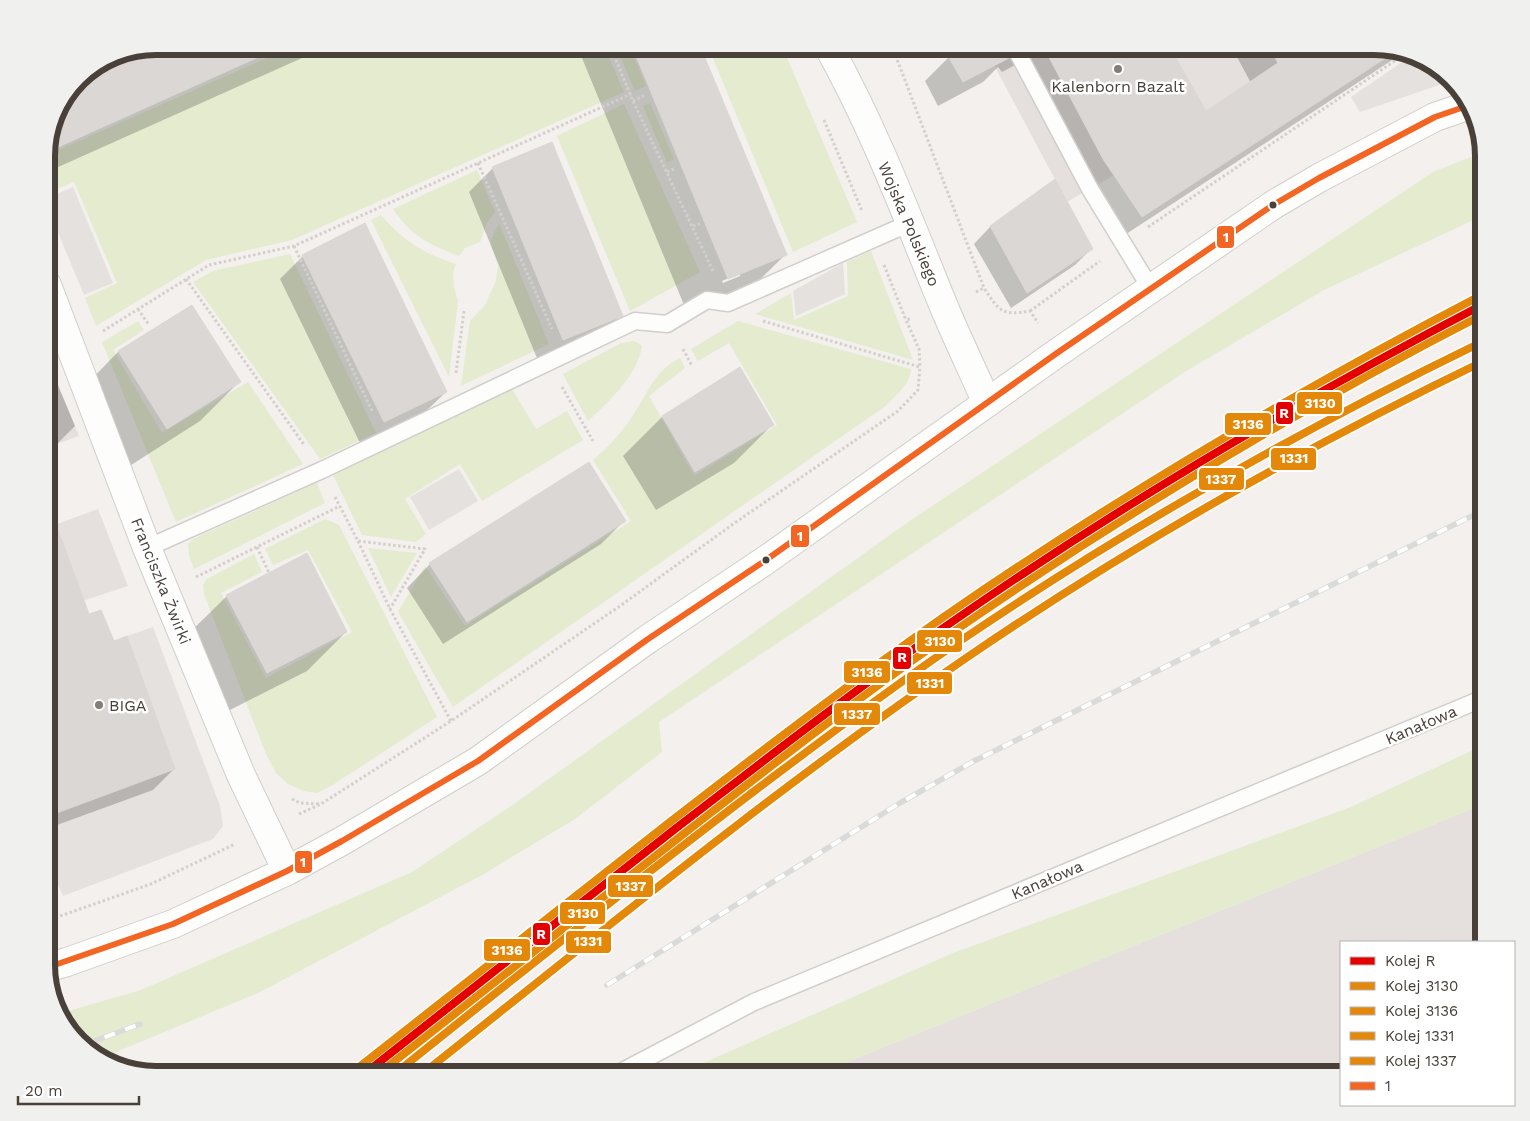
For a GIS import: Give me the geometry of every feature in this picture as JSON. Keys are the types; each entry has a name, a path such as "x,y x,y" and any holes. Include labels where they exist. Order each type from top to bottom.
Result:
{"street":[{"name":"Wojska Polskiego","path":"833,55 849,83 910,223 943,305 987,403"},
{"path":"55,965 174,924 287,870 342,841 478,761 648,639 766,560 1057,353 1273,205 1318,178 1435,117 1463,107"},
{"name":"Franciszka Żwirki","path":"55,310 147,548 241,775 287,870"}],"lane":[{"path":"1019,55 1090,189 1152,289"},
{"path":"147,548 322,470 635,322 667,324 707,300 728,303 910,223"},
{"name":"Kanałowa","path":"632,1066 754,1002 1475,702"}],"path":[{"path":"614,55 728,303 736,313 920,367"},
{"path":"895,55 984,288 996,307 1011,315 1030,311 1124,244 1399,58"},
{"path":"70,350 209,265 294,246 631,94"},
{"path":"633,100 644,96"},
{"path":"55,918 151,884 320,804 451,722 620,606 736,522 898,411 918,390 920,367 918,349 820,112"},
{"path":"478,163 564,355"},
{"path":"667,172 676,168"},
{"path":"693,226 700,224"},
{"path":"294,246 386,439"},
{"path":"186,279 322,470 390,609 451,722"},
{"path":"906,320 984,288"},
{"path":"138,308 149,325"},
{"path":"452,408 464,311"},
{"path":"1030,311 1057,353"},
{"path":"548,363 593,441"},
{"path":"189,581 340,506"},
{"path":"358,541 425,549 390,609"},
{"path":"258,547 269,573"},
{"path":"284,795 300,803 320,804"}],"shaded area":[{"path":"989,55 1279,55 1286,66 1111,177 1067,202"},
{"path":"1405,60 1424,69 1444,83 1360,112 1351,97"},
{"path":"73,187 113,283 84,295 55,225 55,195"},
{"path":"843,263 845,294 796,316 793,291"},
{"path":"55,376 79,436 55,445"},
{"path":"459,469 478,501 429,530 410,497"},
{"path":"98,509 128,586 55,610 55,525"},
{"path":"153,627 220,806 223,826 213,839 63,896 55,878 55,814 175,769 127,636"},
{"path":"1475,808 1475,941 1340,941 1340,1066 837,1066"}],"green space":[{"path":"274,55 608,55 624,92 292,240 206,260 96,326 85,298 117,283 74,182 55,190 55,152"},
{"path":"620,55 633,55 646,86 635,91"},
{"path":"712,55 786,55 857,222 793,252"},
{"path":"650,103 674,159 667,163 643,106"},
{"path":"624,104 700,272 630,311 557,136"},
{"path":"1475,155 1475,219 1324,290 1183,373 659,722 662,752 575,819 482,875 258,993 109,1055 80,1032 66,1012 141,990 412,872 511,806 911,520 1433,172"},
{"path":"477,170 495,212 487,223 480,242 465,248 459,256 439,248 414,233 393,209"},
{"path":"381,215 415,246 434,256 456,264 453,273 458,301 449,377 371,220"},
{"path":"499,223 549,344 461,386 470,321 485,305 496,281 498,266 491,240"},
{"path":"871,251 913,360 755,314 791,293 794,320 848,296 847,262"},
{"path":"290,254 376,433 320,459 193,282 213,271"},
{"path":"138,321 144,330 113,350 162,433 248,382 303,464 176,522 102,342"},
{"path":"738,321 911,369 910,374 902,388 887,405 453,707 398,612 425,566 465,626 631,521 593,460 623,429 652,383 664,369 680,358 685,368 649,396 694,476 777,425 729,343 698,361 691,349"},
{"path":"634,341 642,346 635,367 621,387 588,421 563,374 621,343"},
{"path":"512,389 536,429 567,411 583,440 482,501 460,464 405,499 426,534 416,542 362,535 332,473"},
{"path":"317,483 325,503 194,569 189,555 188,544 193,539"},
{"path":"325,519 339,525 437,717 331,786 317,793 304,791 288,784 276,773 266,754 204,594 203,585 207,579 254,554 262,572 221,593 266,678 352,632 308,550 273,565 265,549"},
{"path":"368,548 417,553 391,597"},
{"path":"1475,749 1475,808 837,1066 696,1066 953,953 1351,807"}],"building":[{"path":"156,55 263,55 55,148 58,130 65,111 72,100 89,80 117,63 130,58"},
{"path":"636,55 704,55 787,255 728,279"},
{"path":"1008,55 1009,58 963,82 948,56"},
{"path":"1048,55 1174,55 1206,111 1278,63 1274,55 1388,56 1142,217 1103,159"},
{"path":"552,142 623,316 563,340 492,167"},
{"path":"1055,179 1093,249 1027,293 990,226"},
{"path":"365,223 447,392 384,422 302,255"},
{"path":"192,305 241,382 167,429 118,351"},
{"path":"740,367 774,425 695,472 662,416"},
{"path":"589,462 626,521 467,622 429,563"},
{"name":"BIGA","path":"55,522 89,614 101,610 114,641 127,636 175,769 55,814"},
{"path":"307,553 347,632 267,673 226,595"}],"railway":[{"path":"607,985 900,803 974,761 1475,514"},
{"path":"92,1042 140,1024"}],"rail line":[{"name":"3136","path":"361,1066 670,822 840,692 945,616 1009,572 1207,448 1342,370 1475,299"},
{"name":"R","path":"374,1066 709,803 845,699 949,624 1079,537 1211,455 1346,378 1475,309"},
{"name":"3130","path":"388,1066 786,755 956,630 1084,544 1215,463 1281,424 1475,319"},
{"name":"1337","path":"404,1066 712,823 859,712 963,639 1088,558 1216,482 1347,410 1475,345"},
{"name":"1331","path":"432,1066 760,808 899,705 969,656 1094,575 1221,499 1351,428 1475,365"}],"transit line":[{"name":"1","path":"55,965 173,924 287,871 478,761 648,639 766,560 1057,353 1273,205 1319,178 1435,117 1463,107"}],"place":[{"name":"Kalenborn Bazalt","path":"1118,69"},
{"name":"BIGA","path":"99,705"}]}
